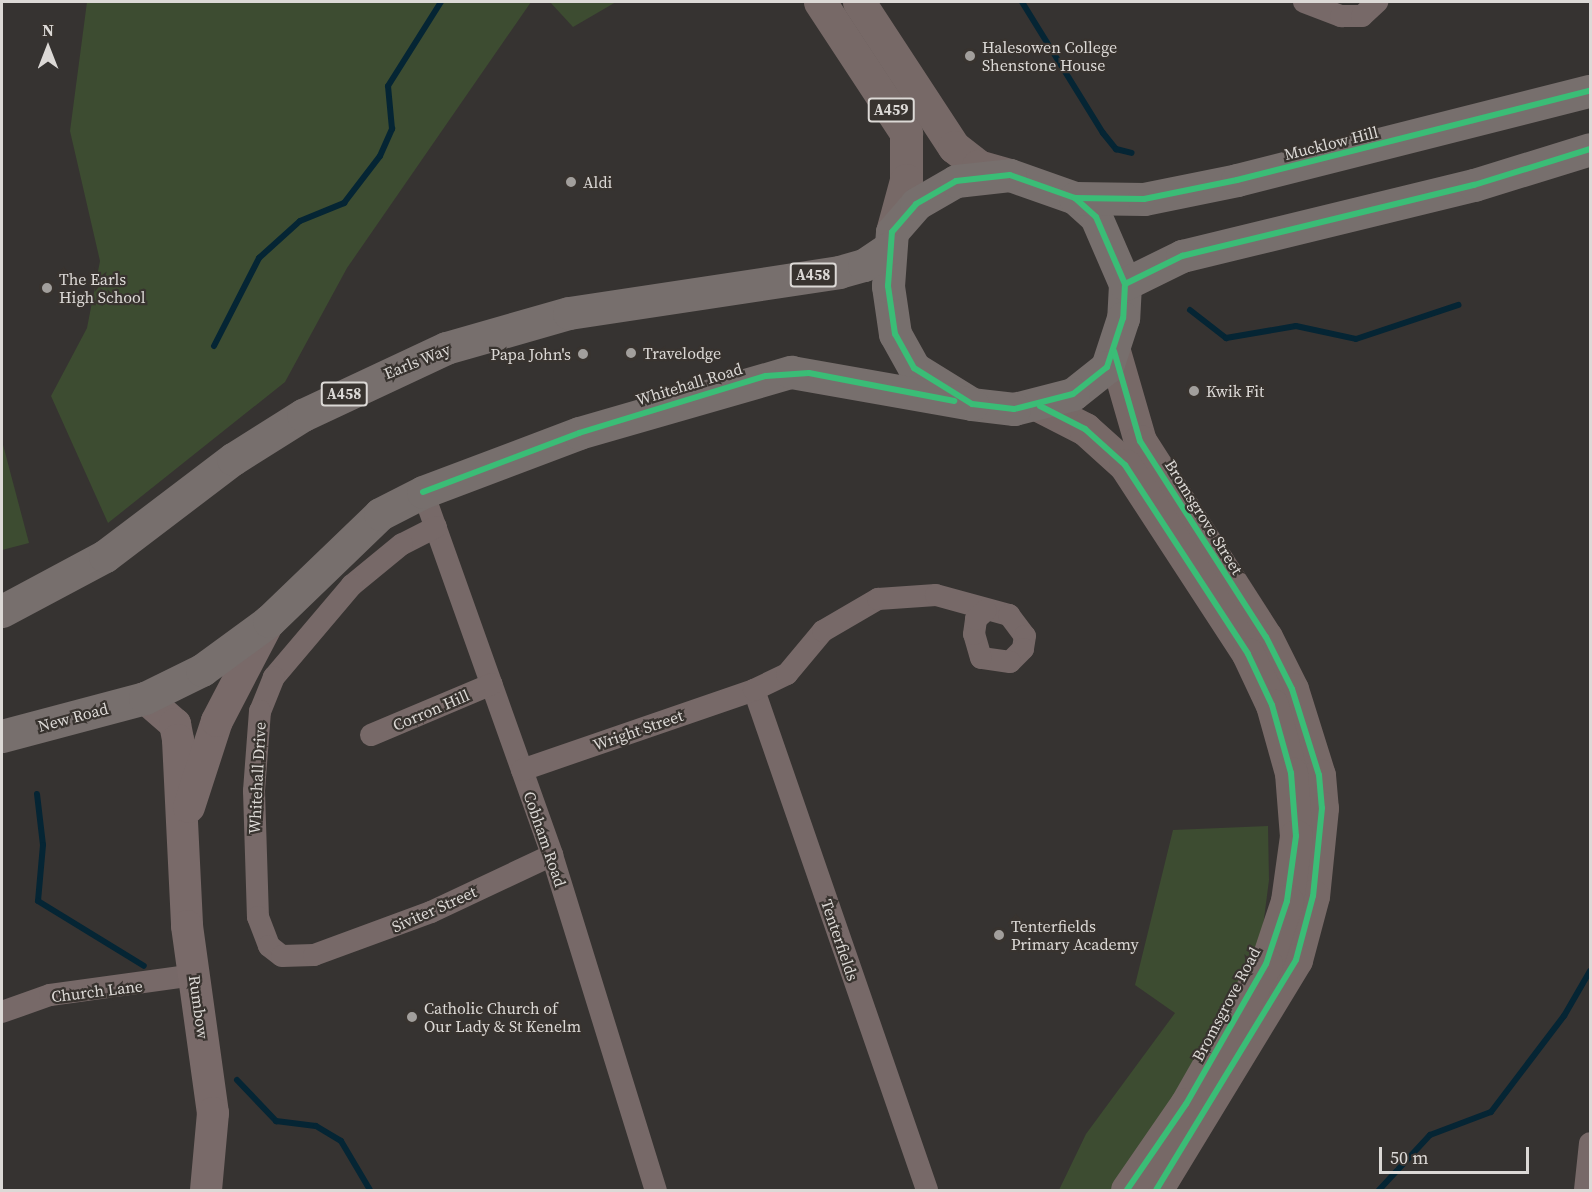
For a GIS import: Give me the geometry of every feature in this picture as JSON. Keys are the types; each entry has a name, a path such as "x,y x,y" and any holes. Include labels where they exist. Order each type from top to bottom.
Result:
{"highway":[{"name":"Mucklow Hill","path":"1075,198 1144,199 1179,192 1590,91"},
{"path":"1040,406 1073,394 1107,367 1114,351 1125,284 1192,253 1474,185 1590,149"},
{"name":"A458","path":"890,241 916,204 938,189 977,176 1010,175 1075,198 1096,217 1125,284"},
{"path":"890,241 889,310 903,352 927,380 972,404"},
{"name":"Earls Way","path":"2,611 105,556 232,459 303,415 446,348 569,313 838,272 864,265 890,241"},
{"name":"Whitehall Road","path":"145,698 202,670 269,621 380,514 423,492 579,433 775,374 809,373 972,404 1040,406"},
{"name":"New Road","path":"2,736 145,698"}],"main road":[{"name":"A459","path":"820,2 906,133 906,180 890,241"},
{"name":"A459","path":"859,2 954,147 978,166 1010,175"},
{"name":"Bromsgrove Street","path":"1114,351 1140,441 1266,637 1282,697"},
{"path":"1040,406 1085,429 1125,465 1248,654 1282,697 1316,764 1322,808 1313,896 1296,960 1156,1191"},
{"name":"Bromsgrove Road","path":"1127,1191 1186,1104 1266,964 1287,901 1296,836 1282,697"}],"street":[{"path":"1304,2 1341,16 1362,16 1377,2"},
{"name":"Cobham Road","path":"423,492 552,855 656,1191"},
{"name":"Whitehall Drive","path":"314,955 282,956 269,946 258,917 254,791 260,711 274,677 352,585 402,544 436,527"},
{"name":"Wright Street","path":"522,770 754,690 787,674 823,631 878,599 936,595 986,610"},
{"name":"Rumbow","path":"184,824 217,721 269,621"},
{"name":"Corron Hill","path":"371,735 492,684"},
{"name":"Tenterfields","path":"754,690 927,1191"},
{"name":"Rumbow","path":"145,698 175,724 184,824 181,855 194,975 213,1113 206,1191"},
{"name":"Siviter Street","path":"314,955 432,912 552,855"},
{"name":"Church Lane","path":"2,1012 50,995 194,975"},
{"path":"1585,1191 1590,1143"}],"green space":[{"path":"87,2 531,2 347,268 285,382 108,523 51,396 87,328 100,261 70,131"},
{"path":"550,2 616,2 573,27"},
{"path":"2,441 29,543 2,550"},
{"path":"1268,826 1269,880 1261,942 1242,991 1116,1190 1059,1190 1086,1134 1175,1013 1135,985 1173,830"}],"waterway":[{"path":"214,346 259,258 300,221 344,203 380,156 392,129 388,86 441,2"},
{"path":"1022,2 1103,133 1116,149 1132,153"},
{"path":"1190,310 1226,338 1296,326 1356,339 1458,305"},
{"path":"37,794 43,845 38,901 144,966"},
{"path":"1379,1190 1430,1135 1491,1112 1564,1016 1590,971"},
{"path":"237,1080 276,1121 316,1126 341,1141 370,1190"}],"cycle path":[{"path":"1075,198 1144,199 1237,180 1590,91"},
{"path":"1125,284 1182,256 1474,185 1590,149"},
{"path":"1010,175 1075,198 1096,217 1125,284 1123,318 1107,367 1073,394 1014,409 972,404 914,368 895,334 888,286 892,232 916,204 956,181 1010,175"},
{"path":"1114,351 1140,441 1266,637 1292,689 1319,775 1322,808 1313,896 1296,960 1156,1190"},
{"path":"423,492 579,433 766,376 809,373 954,401"},
{"path":"1040,406 1085,429 1125,465 1248,654 1272,705 1291,773 1296,836 1287,901 1266,964 1186,1104 1127,1190"}],"place":[{"name":"Halesowen College Shenstone House","path":"970,56"},
{"name":"Aldi","path":"571,182"},
{"name":"The Earls High School","path":"47,288"},
{"name":"Travelodge","path":"631,353"},
{"name":"Papa John's","path":"583,354"},
{"name":"Kwik Fit","path":"1194,391"},
{"name":"Tenterfields Primary Academy","path":"999,935"},
{"name":"Catholic Church of Our Lady & St Kenelm","path":"412,1017"}]}
